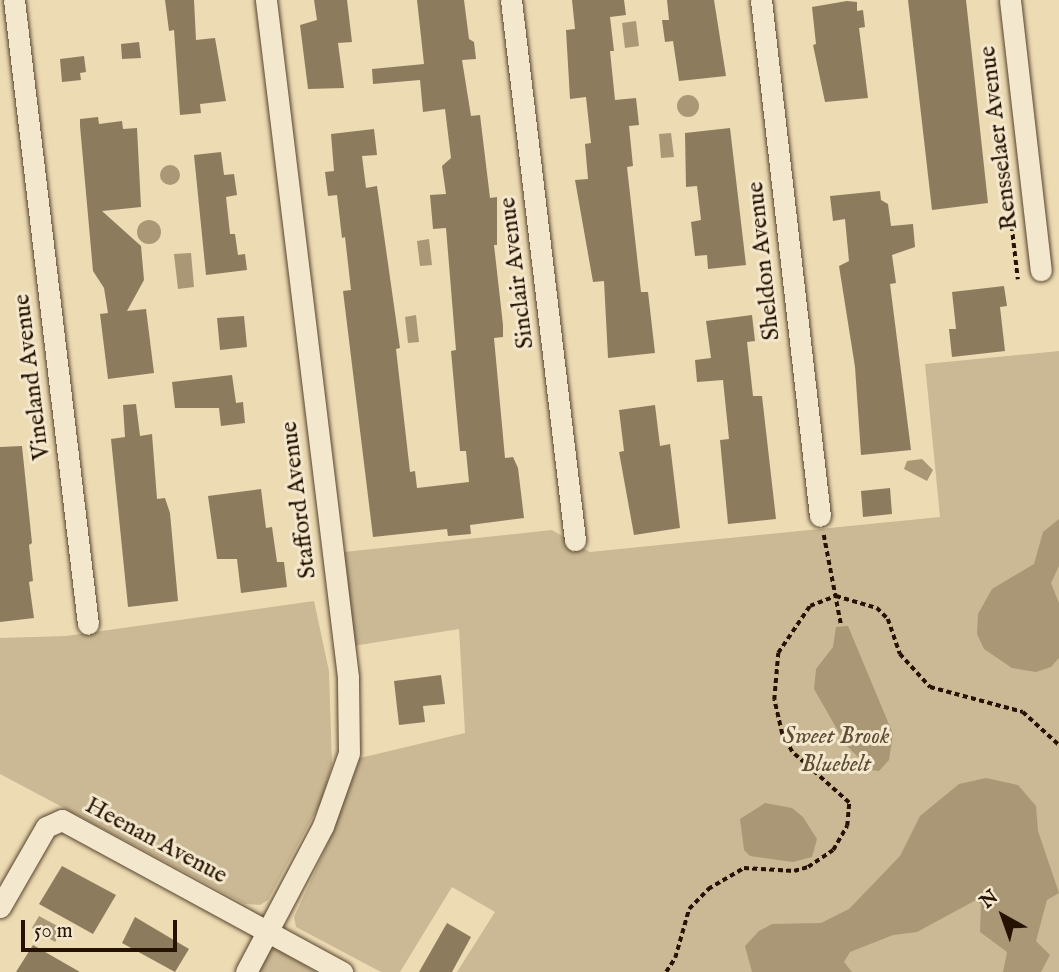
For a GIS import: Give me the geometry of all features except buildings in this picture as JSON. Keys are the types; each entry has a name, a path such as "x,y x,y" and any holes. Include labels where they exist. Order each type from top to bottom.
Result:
{"street":[{"name":"Vineland Avenue","path":"14,0 88,624"},
{"name":"Stafford Avenue","path":"246,972 270,932 323,826 349,753 348,677 266,0"},
{"name":"Sinclair Avenue","path":"511,0 575,540"},
{"name":"Sheldon Avenue","path":"761,0 820,516"},
{"name":"Rensselaer Avenue","path":"1010,0 1041,270"},
{"name":"Heenan Avenue","path":"0,907 53,821 62,820 342,972"}],"path":[{"path":"1009,201 1018,279"},
{"path":"820,516 841,624"},
{"path":"666,972 675,958 689,909 719,881 744,868 794,871 808,867 833,850 842,838 849,803 785,742 772,683 778,653 794,623 810,606 836,596 856,598 883,613 900,654 930,687 1023,712 1059,745"}],"green space":[{"name":"Sweet Brook Bluebelt","path":"1059,351 1059,972 457,972 495,912 452,887 400,972 381,972 296,927 294,917 331,837 360,758 465,733 459,629 353,646 344,552 552,530 590,552 940,517 925,364"},
{"path":"314,601 329,671 332,764 322,800 268,900 260,905 245,904 0,774 0,638 66,636"},
{"path":"275,948 316,972 253,972 264,952"}],"shaded area":[{"path":"636,21 639,46 625,48 622,23"},
{"path":"688,95 696,98 699,106 696,114 688,117 680,114 677,106 680,98"},
{"path":"671,133 674,157 661,158 659,134"},
{"path":"166,165 174,165 180,175 174,185 166,185 160,179 160,171"},
{"path":"149,220 160,227 161,232 154,243 149,244 138,237 137,232 144,221"},
{"path":"429,239 432,265 420,266 417,241"},
{"path":"191,253 194,287 178,289 174,254"},
{"path":"416,315 419,342 408,343 405,317"},
{"path":"922,459 933,470 927,481 904,469 907,461"},
{"path":"1059,519 1059,566 1051,583 1059,603 1059,658 1051,667 1036,672 1012,668 984,649 977,634 978,614 992,589 1034,564 1043,532"},
{"path":"848,626 893,734 889,760 879,771 871,770 846,745 814,689 816,669 833,647 836,627"},
{"path":"986,778 1018,785 1036,806 1038,831 1059,893 1047,900 1036,941 1050,955 1041,972 1003,972 1007,952 980,932 981,904 976,900 917,932 893,935 850,952 844,962 852,972 752,972 745,946 759,931 772,924 821,923 849,909 900,856 920,816 959,784"},
{"path":"765,803 792,808 803,817 817,839 812,857 793,862 750,856 744,850 740,819"},
{"path":"39,916 63,929 55,942 32,928"}]}
